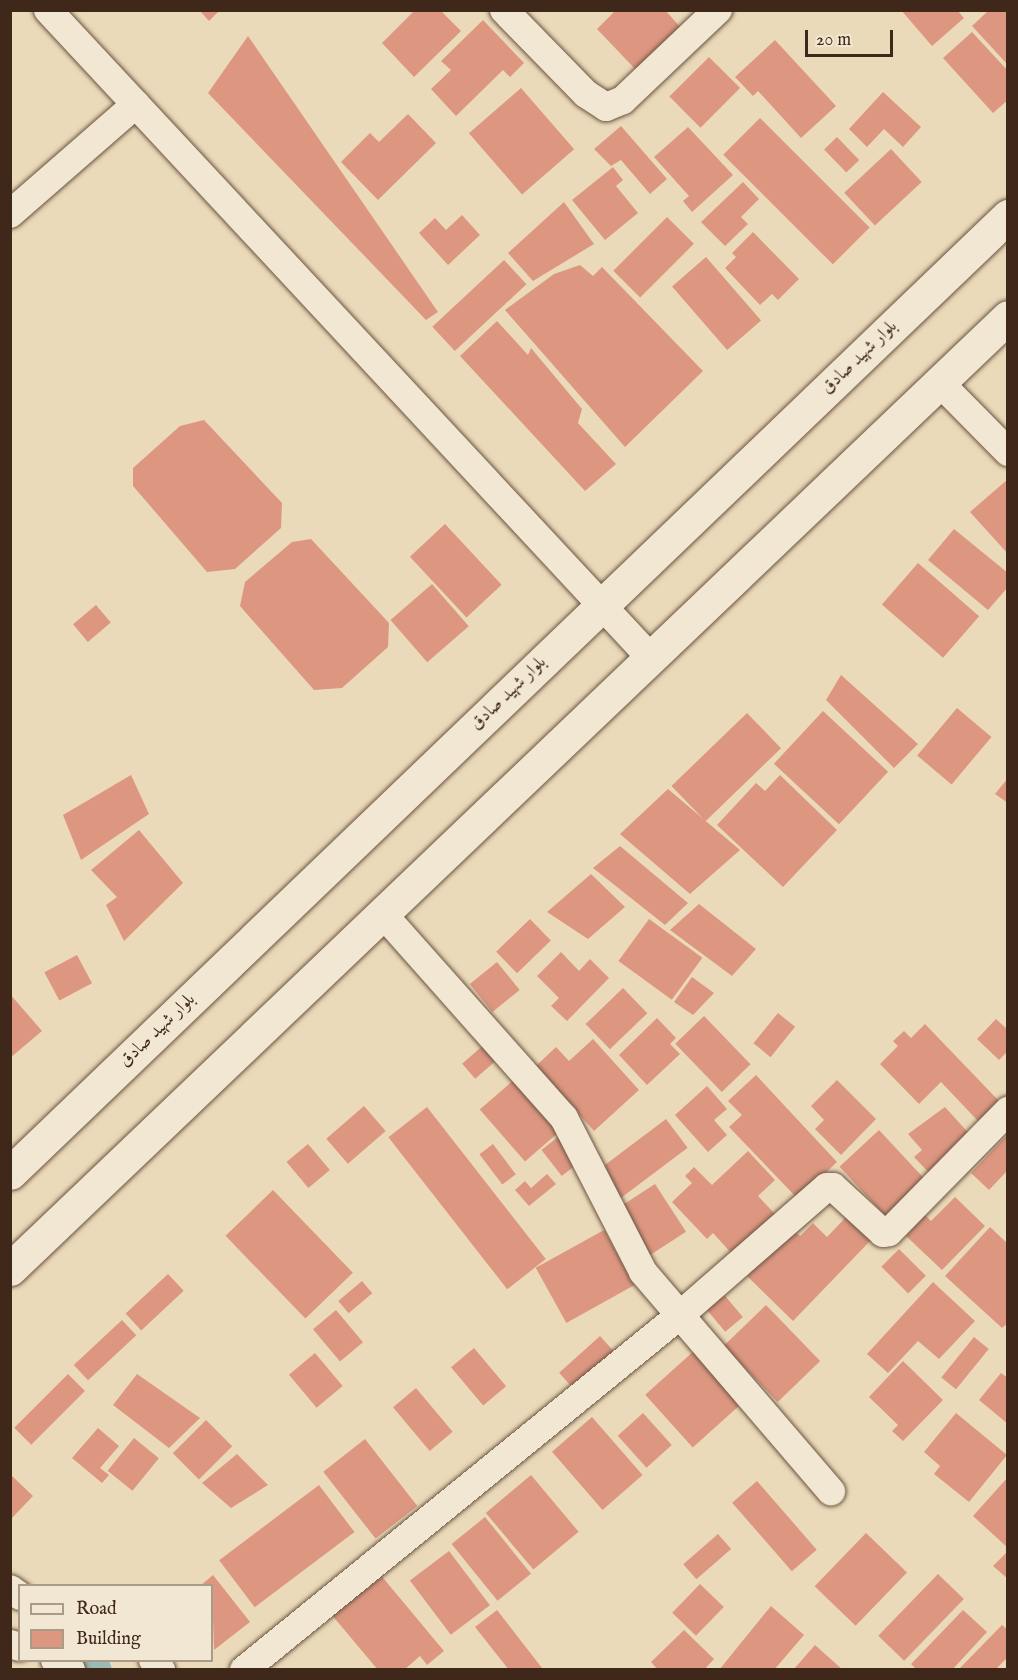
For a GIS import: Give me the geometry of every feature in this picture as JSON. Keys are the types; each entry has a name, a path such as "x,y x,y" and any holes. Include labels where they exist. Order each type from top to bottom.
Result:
{"main road":[{"name":"بلوار شهید صادق","path":"10,1173 1008,216"},
{"path":"10,1269 649,656 1008,317"}],"street":[{"path":"48,10 649,656"},
{"path":"504,10 586,94 606,106 623,100 718,10"},
{"path":"10,214 136,104"},
{"path":"940,383 1008,452"},
{"path":"382,912 564,1118 643,1272 831,1491"},
{"path":"244,1670 679,1316 827,1187 833,1187 883,1233 890,1232 1008,1111"},
{"path":"58,1662 71,1670"}],"building":[{"path":"199,10 220,10 209,21"},
{"path":"415,10 440,10 461,31 414,77 382,43"},
{"path":"616,10 665,10 682,29 637,71 597,29"},
{"path":"901,10 957,10 964,18 932,46"},
{"path":"989,10 1008,10 1008,65 972,26"},
{"path":"483,20 524,63 510,77 503,70 456,116 431,89 451,70 441,61"},
{"path":"972,32 1008,71 1008,100 993,113 943,58"},
{"path":"248,36 438,312 426,320 208,93"},
{"path":"775,40 836,106 801,138 758,91 753,96 735,77"},
{"path":"709,57 740,88 701,128 669,97"},
{"path":"521,88 574,149 522,194 469,133"},
{"path":"883,92 921,127 903,147 884,129 867,147 849,129"},
{"path":"408,114 436,143 378,200 341,162 370,133 379,142"},
{"path":"760,118 870,228 833,264 723,155"},
{"path":"621,126 667,179 650,194 621,160 611,166 594,149"},
{"path":"688,127 733,175 692,212 683,201 689,196 654,157"},
{"path":"837,137 859,160 846,173 824,150"},
{"path":"891,149 922,182 875,226 844,193"},
{"path":"613,167 623,180 616,186 638,213 605,240 572,200"},
{"path":"743,182 759,199 741,217 748,224 725,246 701,222"},
{"path":"564,202 594,244 533,281 508,253"},
{"path":"462,215 480,235 448,265 419,233 435,218 446,230"},
{"path":"667,217 694,244 640,298 613,271"},
{"path":"753,232 799,279 778,300 772,294 760,305 725,268 736,257 732,253"},
{"path":"706,257 761,320 727,350 672,287"},
{"path":"504,260 527,284 455,351 432,327"},
{"path":"580,265 593,276 602,267 703,371 625,447 505,310 554,274"},
{"path":"497,321 528,355 531,348 582,409 578,423 616,464 585,491 460,356"},
{"path":"204,420 282,503 281,528 235,569 207,572 133,486 133,468 180,426"},
{"path":"1008,479 1008,554 970,512"},
{"path":"445,524 502,585 467,617 410,557"},
{"path":"954,529 1008,573 1008,587 988,610 928,560"},
{"path":"311,539 389,623 388,647 342,688 314,690 240,606 245,582 292,542"},
{"path":"918,563 979,616 943,658 882,605"},
{"path":"432,584 469,626 427,662 390,620"},
{"path":"96,605 111,623 88,642 73,624"},
{"path":"841,675 918,744 894,768 826,700"},
{"path":"957,708 991,737 952,784 917,755"},
{"path":"823,711 888,772 839,824 774,764"},
{"path":"747,713 781,748 706,821 671,786"},
{"path":"131,775 149,814 81,860 63,815"},
{"path":"780,775 837,830 783,887 717,825 756,783 765,791"},
{"path":"1008,778 1008,803 995,794"},
{"path":"668,789 740,850 690,894 620,834"},
{"path":"139,830 183,883 124,941 106,905 117,897 91,870"},
{"path":"620,846 688,903 665,925 593,868"},
{"path":"591,874 625,907 588,939 547,912"},
{"path":"699,904 756,949 732,976 670,930"},
{"path":"530,919 551,941 517,973 496,952"},
{"path":"649,919 702,958 672,1000 618,961"},
{"path":"561,952 579,971 590,959 609,978 567,1021 551,1006 559,998 537,976"},
{"path":"77,955 92,983 59,1001 44,972"},
{"path":"497,962 520,990 492,1012 470,984"},
{"path":"692,977 714,993 693,1015 674,1002"},
{"path":"623,988 647,1013 610,1049 586,1024"},
{"path":"10,994 42,1031 10,1058"},
{"path":"778,1013 795,1027 771,1057 753,1043"},
{"path":"704,1016 751,1064 722,1092 675,1044"},
{"path":"657,1018 676,1038 670,1044 680,1054 647,1085 619,1055"},
{"path":"996,1019 1008,1030 1008,1051 999,1060 977,1039"},
{"path":"925,1024 999,1101 978,1121 941,1082 919,1104 880,1064 898,1046 893,1041 904,1031 911,1038"},
{"path":"593,1039 639,1090 594,1131 536,1066 556,1047 569,1061"},
{"path":"487,1042 500,1057 475,1079 462,1064"},
{"path":"756,1075 837,1162 798,1199 729,1127 742,1115 728,1101"},
{"path":"516,1078 561,1130 525,1162 480,1109"},
{"path":"837,1080 876,1119 841,1155 815,1129 824,1120 811,1106"},
{"path":"707,1086 727,1109 714,1120 727,1135 708,1152 675,1115"},
{"path":"364,1106 386,1131 348,1164 326,1139"},
{"path":"427,1107 546,1259 507,1289 388,1137"},
{"path":"945,1107 974,1139 933,1177 914,1157 922,1150 908,1134"},
{"path":"666,1119 688,1148 621,1198 599,1170"},
{"path":"879,1130 927,1181 887,1218 840,1167"},
{"path":"1008,1134 1008,1170 989,1190 971,1173"},
{"path":"558,1137 578,1163 562,1176 541,1150"},
{"path":"308,1144 330,1170 308,1188 287,1162"},
{"path":"493,1144 516,1174 502,1185 479,1154"},
{"path":"748,1151 775,1180 758,1196 775,1214 733,1255 713,1233 707,1239 672,1202 692,1183 685,1176 694,1167 712,1185"},
{"path":"547,1174 556,1184 529,1206 515,1190 525,1181 531,1188"},
{"path":"655,1184 686,1232 648,1256 617,1209"},
{"path":"273,1190 353,1273 305,1319 226,1236"},
{"path":"955,1197 985,1226 942,1270 906,1236 925,1215 931,1221"},
{"path":"848,1215 872,1239 793,1321 747,1276 793,1229 800,1236 813,1223 827,1237"},
{"path":"990,1227 1008,1244 1008,1323 1002,1328 945,1276"},
{"path":"604,1230 635,1285 566,1323 536,1268"},
{"path":"899,1249 926,1276 908,1294 881,1267"},
{"path":"168,1274 184,1291 141,1330 126,1314"},
{"path":"362,1281 372,1293 349,1313 338,1301"},
{"path":"933,1282 975,1321 939,1359 918,1341 888,1373 867,1354"},
{"path":"721,1291 743,1317 725,1332 703,1306"},
{"path":"766,1305 820,1361 778,1402 724,1346"},
{"path":"336,1310 363,1342 340,1361 313,1329"},
{"path":"122,1320 136,1335 88,1380 74,1365"},
{"path":"600,1336 618,1356 577,1393 559,1373"},
{"path":"974,1337 989,1349 956,1389 941,1377"},
{"path":"474,1348 506,1386 483,1406 451,1367"},
{"path":"695,1350 743,1403 693,1448 645,1395"},
{"path":"315,1353 343,1386 317,1408 289,1375"},
{"path":"903,1361 943,1400 903,1441 892,1431 898,1425 869,1397"},
{"path":"1001,1373 1008,1378 1008,1424 979,1400"},
{"path":"68,1374 85,1391 31,1445 14,1428"},
{"path":"137,1374 200,1418 169,1448 113,1405"},
{"path":"416,1388 453,1432 430,1451 393,1407"},
{"path":"643,1413 672,1445 647,1468 618,1436"},
{"path":"956,1413 1007,1455 969,1502 934,1474 940,1466 924,1452"},
{"path":"592,1417 643,1475 603,1510 552,1452"},
{"path":"206,1420 232,1446 199,1479 173,1453"},
{"path":"98,1428 119,1446 100,1468 109,1475 102,1483 72,1458"},
{"path":"134,1438 159,1458 132,1491 108,1471"},
{"path":"365,1439 417,1506 376,1539 323,1472"},
{"path":"237,1454 268,1485 231,1508 202,1483"},
{"path":"10,1474 33,1496 10,1520"},
{"path":"531,1475 579,1532 533,1570 486,1513"},
{"path":"1008,1477 1008,1548 973,1516"},
{"path":"757,1481 817,1550 792,1571 732,1503"},
{"path":"319,1485 355,1532 255,1607 219,1560"},
{"path":"485,1517 531,1574 498,1601 452,1544"},
{"path":"866,1533 907,1573 856,1626 815,1586"},
{"path":"718,1534 731,1549 696,1579 683,1564"},
{"path":"449,1551 490,1605 451,1635 410,1580"},
{"path":"1006,1553 1008,1554 1008,1579 993,1566"},
{"path":"379,1573 444,1651 427,1665 420,1656 404,1670 378,1670 331,1614"},
{"path":"938,1574 964,1599 904,1661 878,1636"},
{"path":"213,1575 250,1622 214,1650 213,1584 202,1584"},
{"path":"700,1584 724,1607 696,1636 672,1613"},
{"path":"771,1606 804,1635 774,1670 719,1670"},
{"path":"497,1610 542,1668 540,1670 509,1670 475,1627"},
{"path":"963,1610 987,1632 952,1670 917,1670 911,1664"},
{"path":"1002,1625 1008,1630 1008,1657 995,1670 958,1670"},
{"path":"684,1630 714,1659 704,1670 658,1670 651,1662"},
{"path":"815,1645 843,1670 793,1670"}],"waterway":[{"path":"80,1662 96,1670"}]}
